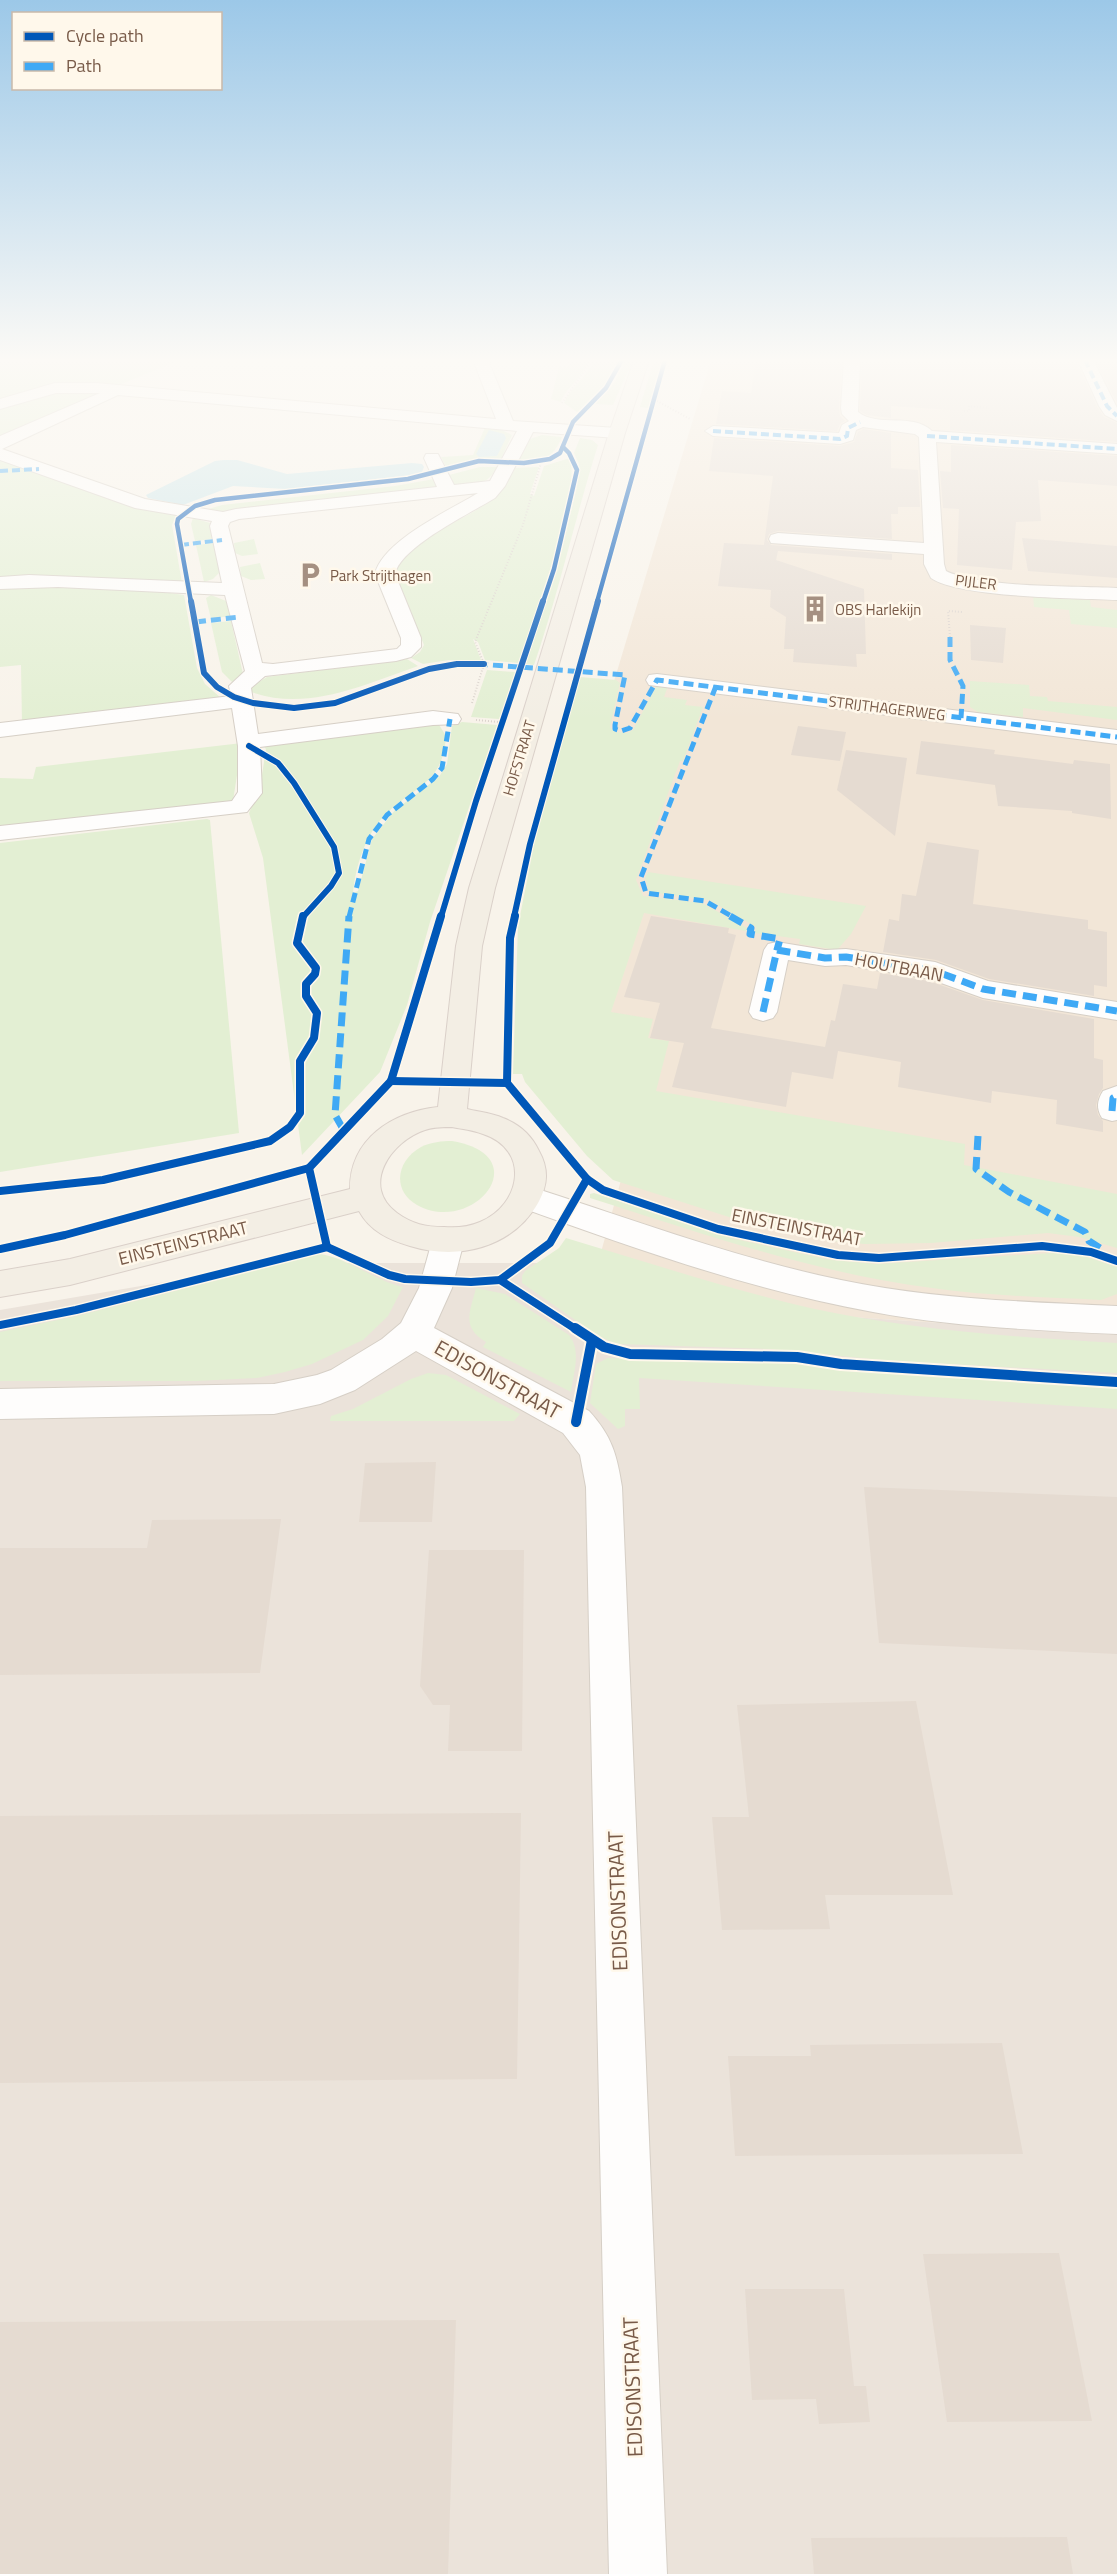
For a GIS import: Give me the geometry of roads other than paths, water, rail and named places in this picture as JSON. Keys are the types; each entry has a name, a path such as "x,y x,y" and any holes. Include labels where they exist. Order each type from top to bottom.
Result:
{"main road":[{"name":"HOFSTRAAT","path":"452,1116 469,946 482,888 603,480"},
{"path":"452,1116 474,1118 495,1124 512,1135 524,1148 532,1163 533,1181 528,1198 513,1216 491,1231 448,1241 420,1238 396,1230 372,1209 366,1197 363,1180 367,1163 376,1148 409,1124 430,1118 452,1116"},
{"name":"EINSTEINSTRAAT","path":"0,1284 70,1272 366,1197"}],"street":[{"path":"74,480 141,504 224,518 236,514 496,486"},
{"path":"443,480 448,491"},
{"path":"224,518 219,526 232,589 253,668 273,670 396,655 409,650 411,638 385,574 387,564 408,544 481,500 499,480"},
{"name":"PIJLER","path":"929,480 936,572 950,580 1117,594"},
{"path":"778,539 933,549"},
{"path":"0,583 42,581 189,589 232,589"},
{"path":"0,833 239,807 250,793 248,742 240,686 260,669"},
{"name":"STRIJTHAGERWEG","path":"657,680 1117,737"},
{"path":"0,730 209,706 242,700"},
{"path":"248,742 434,718 458,719"},
{"name":"HOUTBAAN","path":"763,1012 777,950 825,958 846,957 935,971 983,990 1117,1011"},
{"path":"528,1198 734,1264 841,1293 951,1310 1117,1320"},
{"name":"EDISONSTRAAT","path":"0,1404 274,1400 320,1389 343,1380 394,1349 413,1333 430,1307 440,1280 448,1241"},
{"name":"EDISONSTRAAT","path":"413,1333 576,1422 598,1452 603,1470 638,2574"}],"water":[{"path":"176,480 365,480 286,489 233,486 183,505 148,498 146,495"}],"place":[{"name":"Park Strijthagen","path":"310,575"},
{"name":"OBS Harlekijn","path":"815,609"}]}
